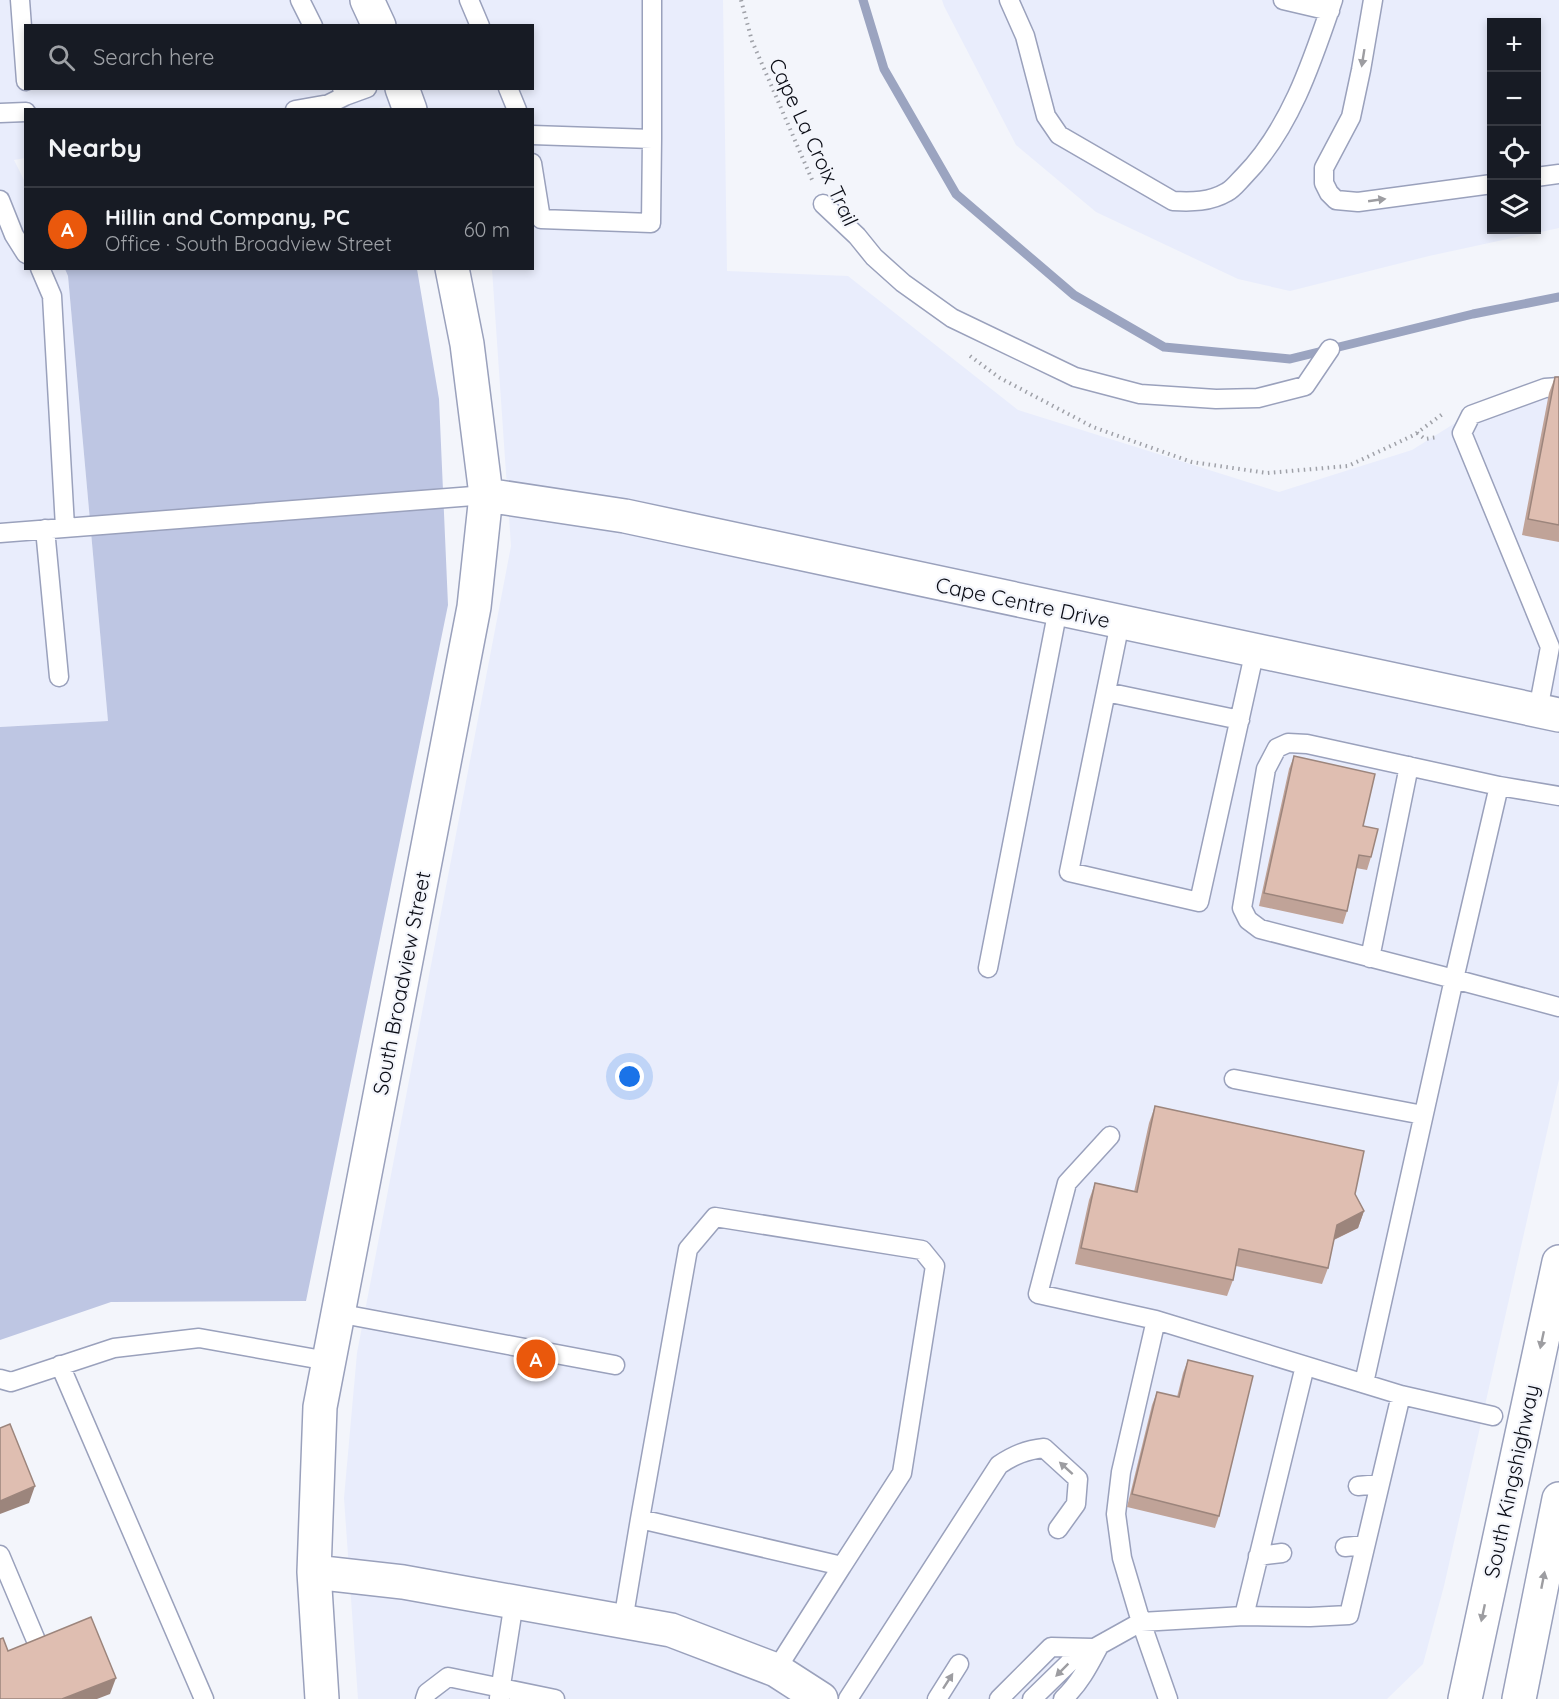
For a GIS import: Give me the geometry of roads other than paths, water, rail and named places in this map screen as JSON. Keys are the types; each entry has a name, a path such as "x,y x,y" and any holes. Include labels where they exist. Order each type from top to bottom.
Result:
{"street":[{"path":"367,0 378,24"},
{"path":"403,90 409,108"},
{"name":"South Broadview Street","path":"322,1699 314,1572 320,1407 472,618 486,495 467,344 452,270"},
{"name":"Cape Centre Drive","path":"486,495 625,516 1548,713"},
{"name":"South Kingshighway","path":"1468,1683 1559,1263"},
{"path":"1521,1698 1559,1499"},
{"path":"314,1572 403,1582 671,1630 776,1670 821,1699"},
{"path":"1440,1699 1468,1683"}],"lane":[{"path":"20,0 24,54"},
{"path":"300,0 312,24"},
{"path":"469,0 479,24"},
{"path":"534,175 541,219 651,223 652,0"},
{"path":"1009,0 1025,36 1046,116 1059,135 1173,201 1188,202 1204,201 1229,192 1268,148 1296,99 1331,6 1283,0"},
{"path":"1373,0 1351,117 1324,168 1324,183 1329,193 1336,200 1358,202 1487,185"},
{"path":"26,90 26,108"},
{"path":"509,90 516,108"},
{"path":"306,108 329,104 343,92"},
{"path":"0,113 24,111"},
{"path":"534,135 652,139"},
{"path":"1541,176 1559,174"},
{"path":"0,200 14,235 24,251"},
{"path":"823,204 874,257 903,283 952,318 1075,377 1106,386 1140,394 1216,399 1258,398 1305,386 1330,349"},
{"path":"41,270 52,296 65,527"},
{"path":"1548,713 1554,643 1462,433 1471,415 1545,388 1559,387"},
{"path":"0,533 486,495"},
{"path":"45,529 59,676"},
{"path":"988,968 1058,609"},
{"path":"1120,623 1069,872 1199,902 1255,650"},
{"path":"1106,692 1240,720"},
{"path":"1559,796 1499,786 1307,744 1288,743 1278,748 1266,769 1242,908 1248,920 1260,929 1559,1007"},
{"path":"1370,958 1408,766"},
{"path":"1364,1383 1499,786"},
{"path":"1234,1079 1423,1115"},
{"path":"1110,1136 1067,1183 1038,1294 1156,1320 1401,1395 1493,1416"},
{"path":"623,1621 688,1249 715,1216 922,1250 934,1266 902,1473 776,1670"},
{"path":"337,1313 615,1365"},
{"path":"1156,1320 1121,1472 1116,1514 1122,1558 1168,1699"},
{"path":"0,1379 11,1382 114,1348 199,1338 328,1361"},
{"path":"60,1365 204,1699"},
{"path":"1244,1616 1258,1556 1284,1488 1305,1366"},
{"path":"1032,1699 1071,1661 1141,1622 1244,1616 1310,1617 1349,1614 1401,1395"},
{"path":"848,1699 999,1465 1016,1454 1030,1449 1044,1448 1078,1479 1076,1504 1058,1529"},
{"path":"1358,1485 1379,1484"},
{"path":"640,1520 842,1566"},
{"path":"1345,1547 1365,1545"},
{"path":"1258,1556 1282,1553"},
{"path":"0,1555 43,1657"},
{"path":"500,1693 514,1602"},
{"path":"999,1699 1051,1647 1098,1648"},
{"path":"1063,1699 1082,1677 1098,1648"},
{"path":"937,1699 959,1664"},
{"path":"425,1699 427,1693 448,1677 500,1693 555,1699"}],"waterway":[{"path":"863,0 884,69 956,194 1074,295 1164,347 1290,359 1473,314 1559,297"}],"place":[{"name":"Hillin and Company, PC","path":"536,1359"}]}
